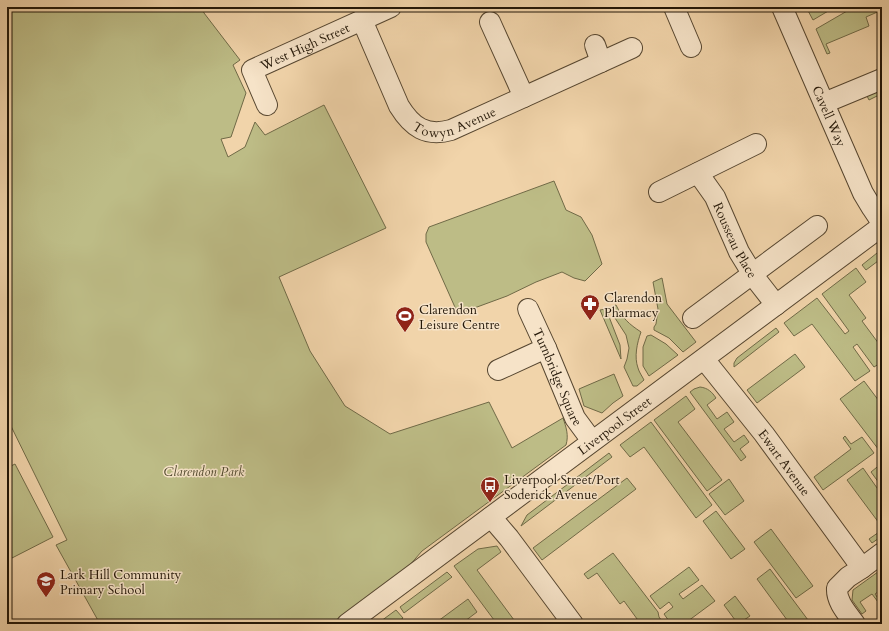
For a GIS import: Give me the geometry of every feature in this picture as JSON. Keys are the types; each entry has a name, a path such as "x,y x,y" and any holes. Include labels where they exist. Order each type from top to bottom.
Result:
{"street":[{"name":"West High Street","path":"267,105 252,70 391,7"},
{"path":"674,7 675,29 691,47"},
{"name":"Cavell Way","path":"782,7 863,193 882,223"},
{"name":"Towyn Avenue","path":"362,20 399,106 404,114 419,128 434,133 442,133 451,130 524,97 598,53 632,48"},
{"path":"490,22 508,41 524,97"},
{"path":"824,103 882,78"},
{"path":"660,192 756,144"},
{"name":"Rousseau Place","path":"698,173 715,197 739,252 752,274 776,305"},
{"path":"693,318 817,226"},
{"name":"Liverpool Street","path":"347,624 882,226"},
{"name":"Turnbridge Square","path":"528,309 575,418 592,441"},
{"path":"498,370 546,348"},
{"name":"Ewart Avenue","path":"704,359 764,434 862,568"},
{"path":"491,517 509,538 573,624"},
{"path":"856,624 839,601 836,594 837,588 848,577 882,553"}],"green space":[{"name":"Clarendon Park","path":"7,7 89,7 91,9 97,7 202,7 204,13 240,60 233,65 246,93 231,137 221,139 228,157 245,147 255,122 265,135 324,105 386,228 279,277 310,351 345,406 390,434 489,402 512,448 563,418 567,434 566,445 422,551 402,574 332,624 100,624 56,545 67,540 7,418"},
{"path":"806,7 835,7 813,20"},
{"path":"854,7 882,7 882,10 866,17 869,26 826,44 830,53 827,54 816,29"},
{"path":"882,90 882,107 877,96 869,100 867,96"},
{"path":"554,181 566,210 581,217 592,235 602,264 585,281 574,278 562,272 536,282 507,296 458,314 426,242 426,234 429,227"},
{"path":"882,249 882,258 866,270 862,265"},
{"path":"856,268 866,282 849,295 866,318 862,321 882,348 882,362 874,367 857,344 853,347 870,371 855,381 812,324 794,336 784,323 817,298 845,334 849,331 822,294"},
{"path":"662,278 667,304 696,342 683,352 669,338 654,330 658,309 653,282"},
{"path":"616,305 627,321 641,332 637,345 636,359 638,370 644,380 637,386 633,386 624,367 629,348 626,335 615,318 613,306"},
{"path":"606,309 620,345 621,359 600,310"},
{"path":"776,328 779,332 734,367 734,363 737,358"},
{"path":"651,335 666,344 678,355 649,376 643,366 643,347 647,336"},
{"path":"795,354 805,367 757,403 747,390"},
{"path":"614,374 623,396 602,413 584,406 579,389"},
{"path":"864,381 882,405 882,454 840,399"},
{"path":"700,387 710,391 716,398 707,405 717,419 727,412 734,422 724,429 734,442 744,435 749,442 740,449 746,457 741,461 690,392"},
{"path":"686,396 695,409 678,422 722,480 707,491 654,420"},
{"path":"651,422 712,505 696,518 644,447 630,457 620,445"},
{"path":"845,436 851,444 862,437 874,453 823,490 814,477 851,449 843,438"},
{"path":"609,453 612,457 521,526 527,515"},
{"path":"882,463 882,487 871,472"},
{"path":"15,464 53,537 12,558 7,548 7,468"},
{"path":"863,468 882,495 882,527 847,480"},
{"path":"627,478 636,489 542,560 533,548"},
{"path":"729,479 744,501 725,515 709,494"},
{"path":"716,511 745,549 731,559 703,521"},
{"path":"771,529 813,586 796,598 754,542"},
{"path":"882,530 882,536 872,543 869,539"},
{"path":"497,546 501,552 477,570 517,624 497,624 454,566 478,549"},
{"path":"613,553 658,612 659,617 664,624 639,624 640,623 624,601 620,604 597,573 588,579 584,574"},
{"path":"689,567 699,580 679,594 683,599 702,585 715,601 684,624 671,624 664,614 673,607 669,602 660,609 650,596"},
{"path":"770,569 811,624 790,624 757,579"},
{"path":"882,569 882,589 875,594 880,601 878,602 872,594 860,602 866,611 862,614 852,600 853,590"},
{"path":"447,572 452,577 404,613 400,607"},
{"path":"735,596 750,616 738,624 724,605"},
{"path":"468,599 477,612 461,624 434,624"},
{"path":"396,610 403,618 395,624 377,624"}],"place":[{"name":"Clarendon Pharmacy","path":"590,321"},
{"name":"Clarendon Leisure Centre","path":"405,333"},
{"name":"Liverpool Street/Port Soderick Avenue","path":"490,503"},
{"name":"Lark Hill Community Primary School","path":"46,598"}]}
